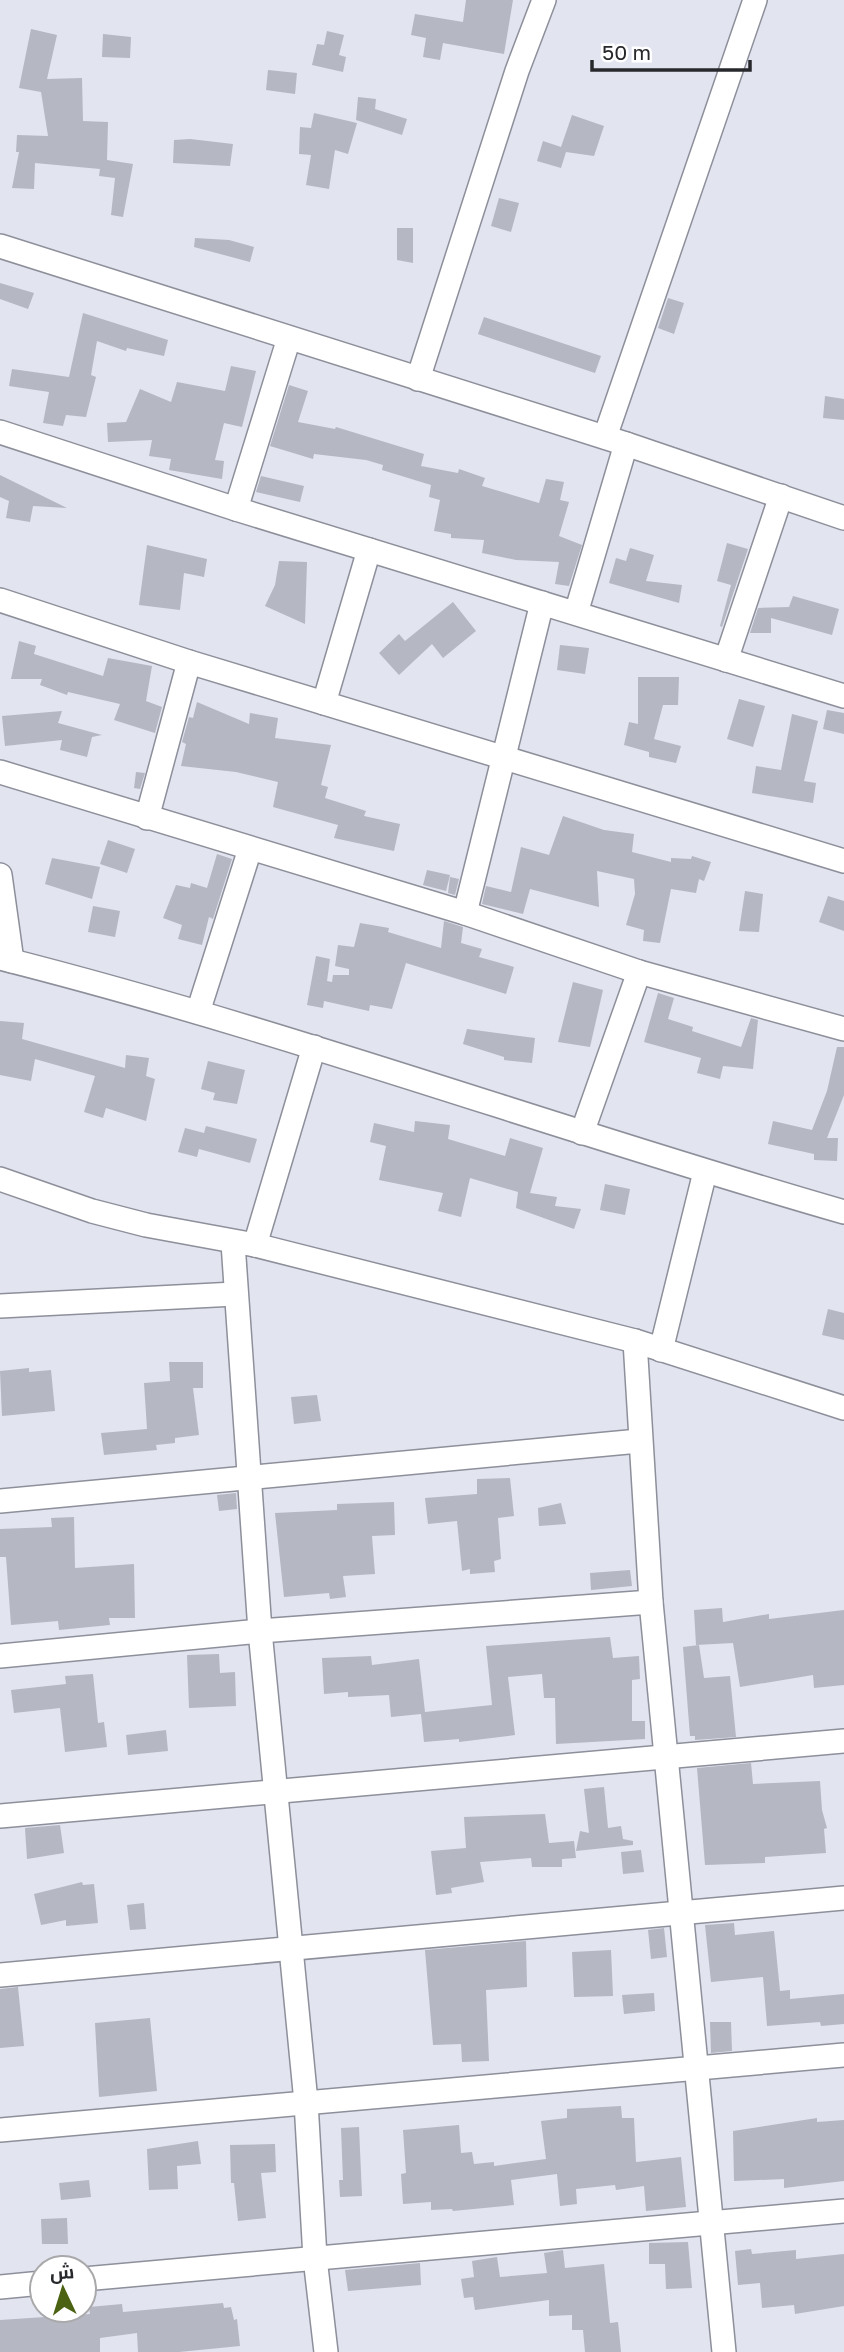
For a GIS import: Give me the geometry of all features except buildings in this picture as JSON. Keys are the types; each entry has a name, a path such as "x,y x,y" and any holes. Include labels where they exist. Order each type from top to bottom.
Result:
{"street":[{"path":"418,379 517,71 544,0"},
{"path":"576,613 616,440 755,0"},
{"path":"0,246 616,440 844,518"},
{"path":"236,509 289,338"},
{"path":"0,432 236,509 844,696"},
{"path":"726,660 781,496"},
{"path":"324,703 369,550"},
{"path":"0,600 189,662 844,861"},
{"path":"465,913 542,603"},
{"path":"147,818 189,662"},
{"path":"0,772 465,913 639,972 844,1029"},
{"path":"198,1012 250,849"},
{"path":"0,874 6,959 314,1047 705,1172 844,1212"},
{"path":"582,1133 639,972"},
{"path":"314,1047 244,1244 234,1294 251,1478 260,1631 306,2102 315,2258 326,2352"},
{"path":"661,1350 705,1172"},
{"path":"0,1180 92,1211 244,1244 635,1341 844,1408"},
{"path":"0,1306 234,1294"},
{"path":"635,1341 639,1441 651,1602 682,1913 694,2068 724,2352"},
{"path":"0,1501 639,1441"},
{"path":"0,1656 260,1631 651,1602"},
{"path":"0,1816 844,1741"},
{"path":"0,1975 290,1951 844,1898"},
{"path":"0,2130 844,2055"},
{"path":"98,2278 844,2211"},
{"path":"0,2287 28,2284"}]}
